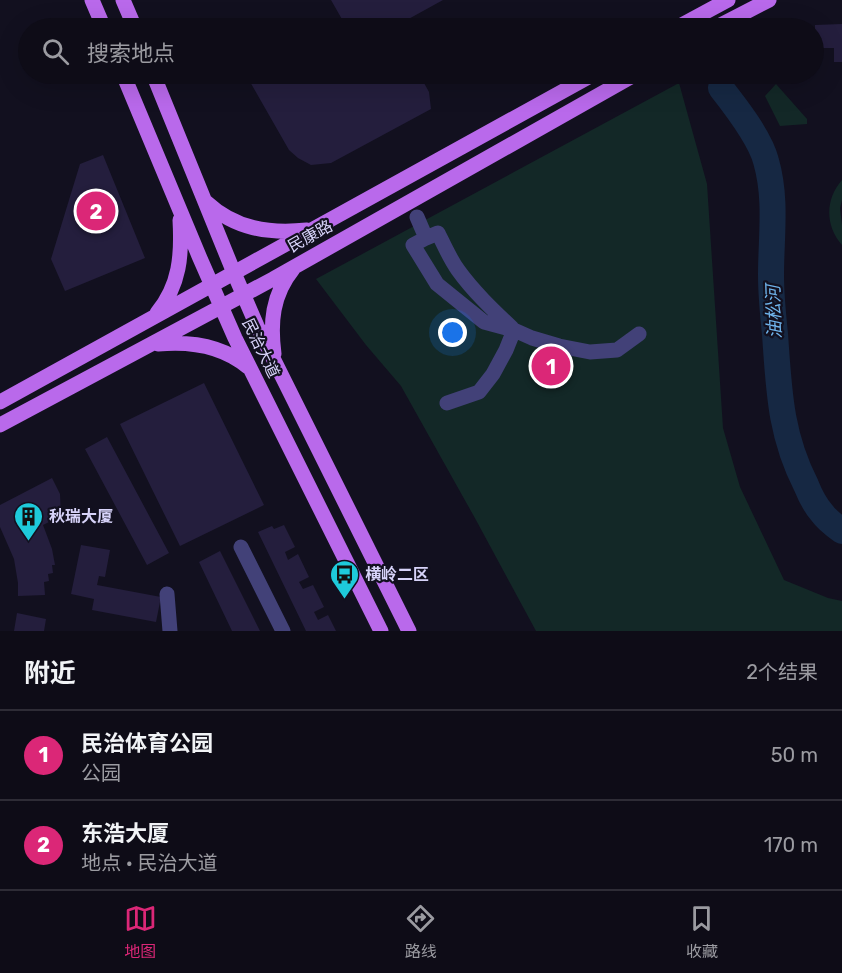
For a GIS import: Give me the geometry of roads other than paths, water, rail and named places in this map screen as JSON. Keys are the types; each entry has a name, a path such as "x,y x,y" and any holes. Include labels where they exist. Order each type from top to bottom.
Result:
{"main road":[{"path":"92,0 100,18"},
{"path":"123,0 131,18"},
{"path":"695,18 728,0"},
{"path":"734,18 769,0"},
{"name":"民治大道","path":"127,84 221,307 381,631"},
{"name":"民治大道","path":"157,84 243,295 409,631"},
{"name":"民康路","path":"0,402 576,84"},
{"name":"民康路","path":"0,424 243,295 618,84"},
{"path":"411,175 422,194"},
{"path":"154,317 166,302 177,278 181,237 176,200"},
{"path":"205,201 218,213 251,228 272,231 313,229"},
{"path":"275,363 274,307 285,278 296,265"},
{"path":"152,344 173,342 209,347 239,360 252,370"}],"street":[{"path":"417,217 426,238"},
{"path":"514,330 459,272 438,233 413,245 437,284 484,322 559,346 590,352 617,350 639,334"},
{"path":"447,403 479,392 493,374 514,330"},
{"path":"242,547 283,631"},
{"path":"167,594 170,631"}],"waterway":[{"name":"油松河","path":"721,88 759,143 769,175 773,218 772,305 782,411 786,430 797,466 815,503 826,518 842,531"}],"place":[{"name":"东浩大厦","path":"96,211"},
{"name":"民治体育公园","path":"551,366"},
{"name":"秋瑞大厦","path":"28,542"},
{"name":"横岭二区","path":"344,600"}]}
